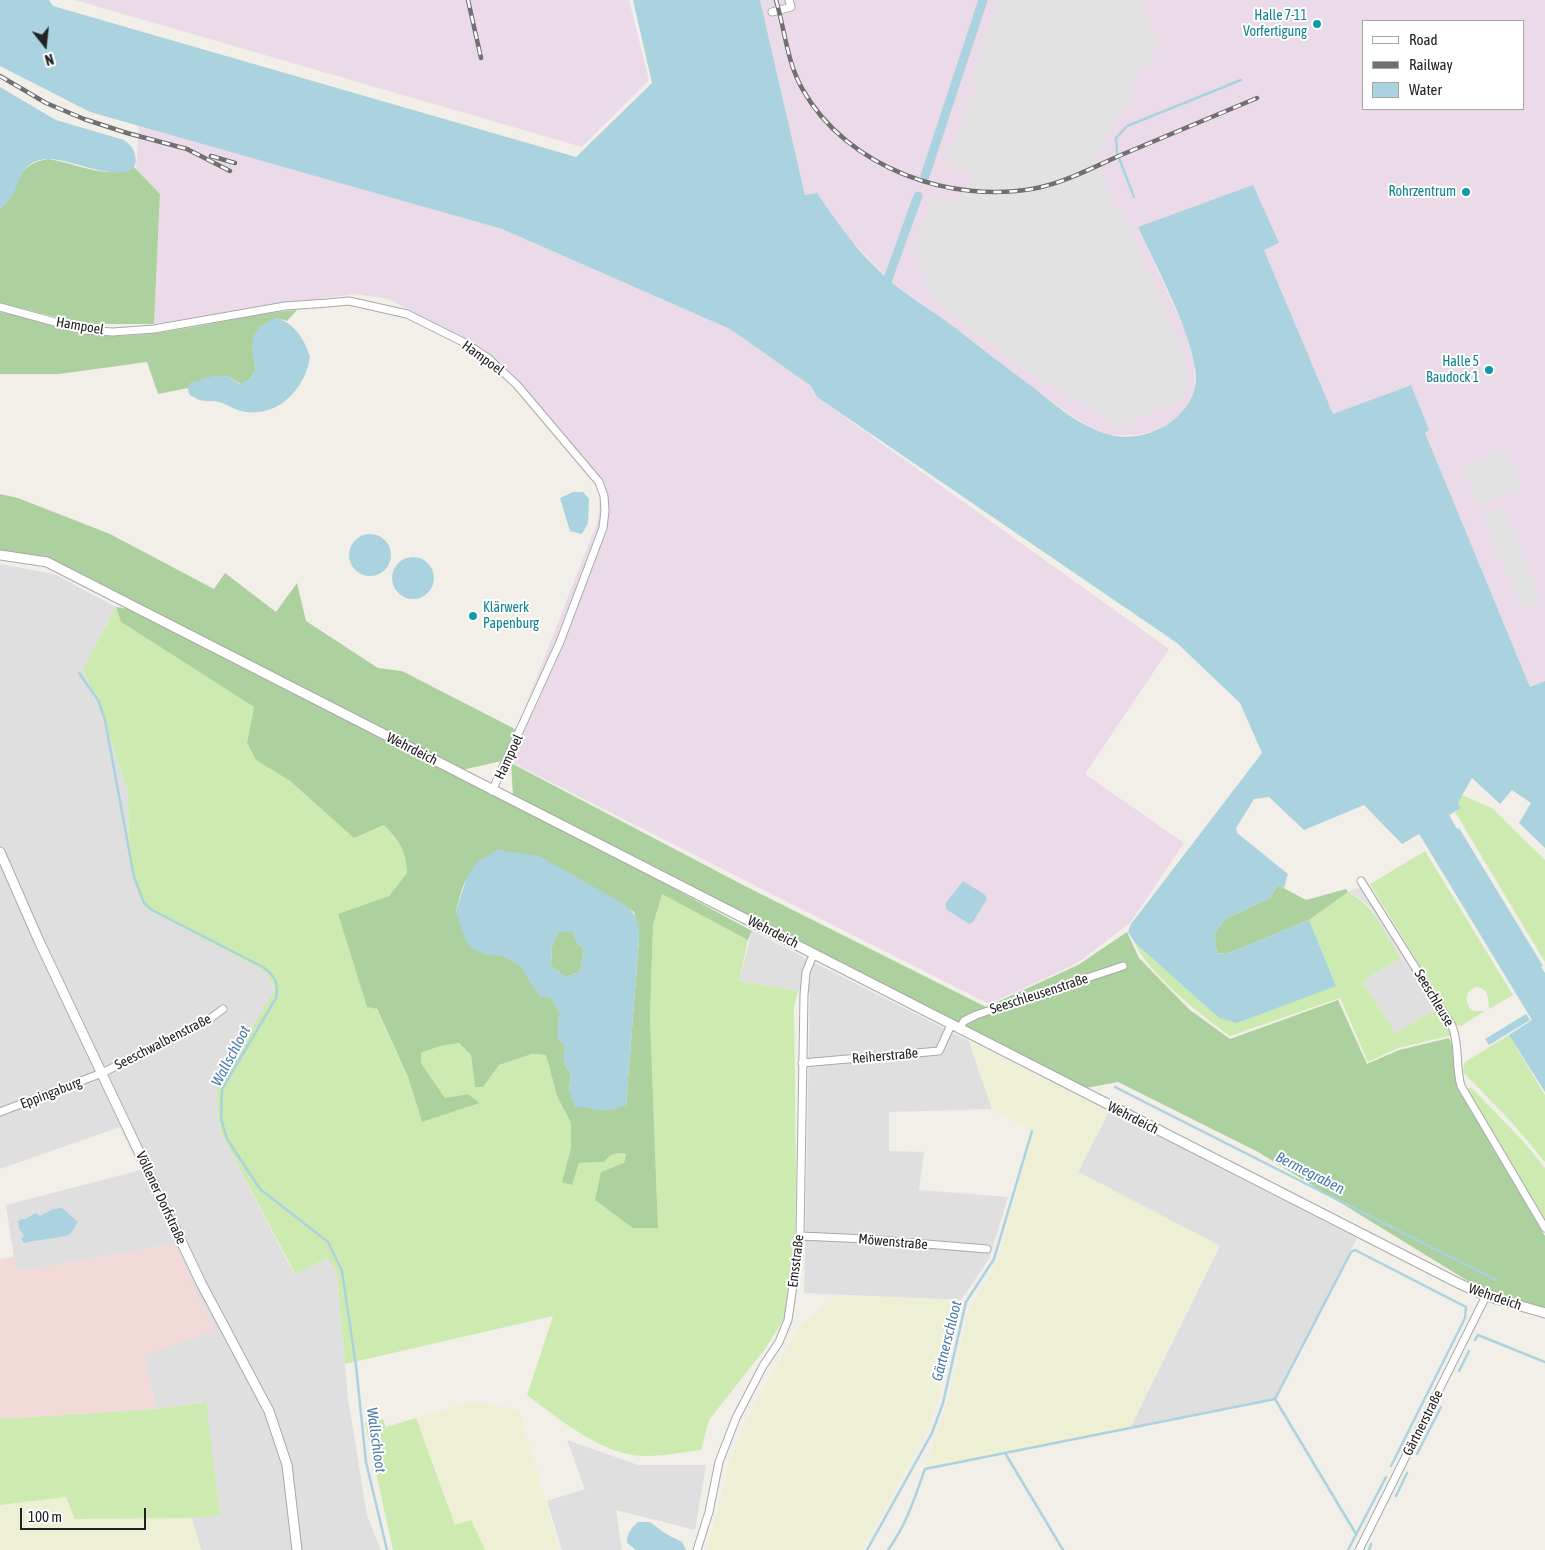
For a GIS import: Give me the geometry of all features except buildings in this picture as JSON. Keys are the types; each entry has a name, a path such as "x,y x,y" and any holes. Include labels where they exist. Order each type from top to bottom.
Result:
{"street":[{"path":"772,12 791,7 789,0"},
{"name":"Hampoel","path":"0,308 84,330 113,332 154,329 285,306 349,302 407,314 420,319 465,343 488,358 504,372 558,437 590,470 604,496 605,511 603,528 560,642 492,790"},
{"name":"Wehrdeich","path":"0,555 47,562 814,953 955,1027 1486,1296 1545,1313"},
{"name":"Völlener Dorfstraße","path":"0,852 201,1283 252,1376 272,1419 287,1465 297,1550"},
{"name":"Seeschleuse","path":"1362,881 1452,1026 1458,1047 1458,1073 1461,1086 1545,1228"},
{"name":"Emsstraße","path":"697,1550 719,1462 732,1427 763,1366 779,1342 788,1320 800,1236 802,1063 806,972 814,953"},
{"name":"Seeschleusenstraße","path":"955,1027 976,1015 1123,966"},
{"name":"Seeschwalbenstraße","path":"102,1074 207,1021 223,1009"},
{"name":"Reiherstraße","path":"802,1063 939,1051 955,1027"},
{"name":"Eppingaburg","path":"0,1112 102,1074"},
{"name":"Möwenstraße","path":"800,1236 866,1238 987,1248"},
{"name":"Gärtnerstraße","path":"1359,1550 1486,1296"}],"shaded area":[{"path":"75,0 629,0 649,80 582,147"},
{"path":"760,0 1545,0 1545,694 1540,683 1530,687 1424,432 1429,430 1410,385 1333,415 1264,250 1279,243 1138,227 1187,335 1194,364 1195,389 1188,405 1177,418 1161,430 1136,435 1109,435 1089,427 1056,405 952,325 889,280 845,234 817,193 805,195"},
{"path":"999,0 1140,0 1154,35 1160,41 1145,70 1139,68 1128,93 1134,96 1128,108 1115,117 1101,149 1094,156 1116,209 1121,208 1184,356 1188,378 1186,388 1177,402 1119,426 1023,368 936,302 915,256 932,197 958,202 965,194 973,175 945,162 977,89 970,85"},
{"path":"139,125 502,229 730,329 811,386 817,397 1169,649 1085,774 1184,843 1130,923 1076,964 989,1004 505,759 598,520 600,496 596,472 502,363 389,299 354,294 154,324 160,194 136,169"},
{"path":"1506,449 1522,488 1479,506 1462,467"},
{"path":"1503,507 1541,600 1521,609 1483,516"},
{"path":"0,564 54,574 116,607 83,669 101,711 128,792 129,864 143,906 266,972 275,990 216,1087 220,1131 294,1274 327,1258 337,1272 348,1399 367,1515 381,1550 201,1550 192,1518 220,1515 205,1402 156,1409 144,1356 175,1244 16,1272 6,1205 141,1170 120,1127 0,1169"},
{"path":"1361,888 1371,900 1417,975 1412,978 1371,909 1360,898 1348,892"},
{"path":"752,931 969,1041 992,1109 889,1112 889,1151 924,1152 919,1190 1008,1197 989,1259 961,1300 804,1293 810,993 739,981"},
{"path":"1401,958 1412,978 1417,975 1437,1009 1395,1034 1362,981"},
{"path":"1109,1111 1357,1238 1275,1399 1130,1428 1220,1246 1078,1172"},
{"path":"175,1244 214,1331 144,1356 156,1409 0,1419 0,1259 14,1257 16,1272"},
{"path":"567,1440 638,1465 706,1465 695,1530 616,1510 622,1550 562,1550 547,1501 585,1489"}],"green space":[{"path":"48,159 104,172 125,170 133,166 160,194 154,324 83,324 0,303 0,209 7,201 24,171 37,162"},
{"path":"297,310 287,321 277,318 260,327 254,361 256,369 249,380 241,384 227,376 191,383 188,388 158,394 147,362 59,374 0,374 0,312 83,333 112,336 158,333 251,316"},
{"path":"0,494 18,498 110,534 214,589 225,573 276,612 297,583 306,621 378,668 402,671 515,729 502,761 462,770 47,560 0,551"},
{"path":"116,607 121,622 254,707 247,743 256,760 290,781 354,838 384,825 404,852 407,873 389,896 338,914 367,1006 376,1009 408,1077 422,1122 480,1103 468,1094 445,1098 421,1063 421,1053 440,1046 459,1043 471,1055 475,1087 483,1087 499,1065 532,1054 546,1055 557,1096 571,1123 571,1148 563,1182 572,1184 579,1163 604,1162 614,1154 626,1154 624,1163 658,1227 650,1018 653,925 662,893 748,940 739,981 798,991 794,1006 795,1236 784,1319 765,1349 709,1420 701,1450 642,1456 610,1449 585,1436 527,1395 553,1316 345,1364 337,1272 327,1258 295,1274 220,1131 216,1087 275,989 266,972 143,907 129,864 128,792 101,711 83,669"},
{"path":"116,607 130,609 653,877 752,931 748,940 662,894 653,925 650,1018 658,1228 633,1228 595,1200 601,1172 624,1163 626,1154 614,1154 604,1162 579,1163 572,1185 562,1182 571,1148 571,1123 557,1096 546,1055 532,1054 499,1065 483,1087 475,1087 471,1055 459,1043 440,1046 421,1053 421,1063 445,1098 468,1094 480,1103 422,1122 408,1077 377,1009 367,1007 338,914 389,896 407,873 404,852 398,842 384,825 354,838 290,781 256,760 247,743 254,707 121,622","holes":["498,850 588,885 634,912 639,939 626,1105 601,1109 583,1103 569,1090 571,1075 564,1063 564,1044 558,1039 559,1012 551,997 539,995 519,964 503,956 456,911 465,882 473,869"]},
{"path":"511,763 743,885 986,1007 1078,965 1127,932 1139,958 1190,1010 1230,1039 1338,1000 1367,1064 1399,1050 1449,1038 1453,1048 1458,1089 1545,1236 1545,1309 1489,1294 1258,1152 1118,1082 1086,1088 513,796"},
{"path":"1462,795 1492,808 1545,860 1545,962 1455,812 1460,808 1458,803"},
{"path":"1425,851 1513,995 1489,1009 1486,992 1481,988 1476,987 1472,989 1467,995 1468,1005 1473,1011 1485,1011 1461,1026 1456,1025 1370,884"},
{"path":"1278,885 1306,900 1346,889 1348,892 1309,920 1227,954 1217,953 1214,935 1225,919 1270,898"},
{"path":"1348,892 1365,904 1372,912 1401,958 1362,981 1395,1033 1437,1009 1453,1035 1398,1048 1368,1062 1340,998 1230,1036 1205,1018 1163,981 1141,955 1135,943 1219,1018 1336,986 1309,920"},
{"path":"558,932 573,932 577,943 584,949 580,972 565,977 551,966 552,946"},
{"path":"1509,1035 1545,1095 1545,1162 1513,1124 1463,1072 1465,1062"},
{"path":"969,1041 1109,1111 1078,1172 1220,1246 1130,1428 925,1469 948,1399 970,1307 998,1262 1032,1131 992,1109"},
{"path":"1471,1087 1523,1141 1545,1168 1545,1220 1468,1092 1467,1089"},
{"path":"838,1295 961,1300 937,1404 927,1432 862,1550 706,1550 717,1515 730,1460 750,1412 799,1327"},
{"path":"475,1401 519,1410 560,1550 485,1550 471,1520 456,1526 416,1418"},
{"path":"206,1402 220,1515 192,1518 75,1519 66,1497 0,1505 0,1419 156,1409"},
{"path":"416,1418 455,1525 471,1520 485,1550 393,1550 365,1423 383,1419 386,1427"},
{"path":"67,1497 75,1519 192,1518 201,1550 1,1550 0,1505"}],"water":[{"path":"0,0 49,0 53,6 576,157 652,83 633,0 760,0 805,195 817,193 859,250 897,286 953,326 1069,415 1087,426 1115,436 1123,437 1149,433 1176,418 1192,397 1196,378 1194,361 1182,322 1138,227 1253,185 1279,243 1264,250 1333,414 1411,385 1429,430 1425,433 1530,687 1545,681 1545,848 1519,823 1531,803 1512,790 1500,804 1472,778 1458,803 1461,808 1449,815 1457,829 1459,828 1543,966 1541,967 1545,973 1545,1092 1509,1035 1532,1020 1421,837 1419,834 1402,844 1364,805 1304,830 1269,797 1254,799 1236,828 1237,833 1288,874 1284,888 1278,885 1270,898 1225,919 1214,935 1217,953 1227,954 1309,920 1336,986 1237,1023 1219,1018 1135,943 1128,932 1131,924 1262,753 1240,703 1177,643 817,397 811,386 730,329 502,229 90,112 0,66"},
{"path":"0,87 56,120 124,140 134,150 135,165 130,170 121,173 98,170 58,160 45,159 37,161 24,170 12,196 0,209"},
{"path":"277,318 294,328 310,357 303,379 289,398 280,405 270,409 259,412 247,412 237,410 222,403 199,400 189,394 188,388 191,383 213,376 227,376 240,384 249,380 256,369 252,344 253,338 261,327"},
{"path":"573,492 583,492 589,499 588,523 582,534 570,531 560,498"},
{"path":"370,534 385,540 391,555 385,570 370,576 355,570 349,555 355,540"},
{"path":"413,557 428,563 434,578 428,593 413,599 398,593 392,578 398,563"},
{"path":"498,850 539,856 622,903 634,914 638,923 639,939 626,1105 616,1109 605,1110 584,1107 575,1108 569,1090 571,1075 564,1063 564,1044 558,1039 559,1012 551,998 539,996 519,964 503,956 487,955 470,947 462,931 456,911 467,877 478,861","holes":["558,932 573,932 577,943 584,949 580,972 565,977 551,966 552,946"]},
{"path":"963,881 984,894 987,899 973,922 969,924 946,909 945,904"},
{"path":"1526,1014 1530,1020 1489,1045 1485,1039"},
{"path":"62,1208 78,1222 70,1234 24,1243 21,1239 24,1236 18,1222 21,1219 26,1219 35,1213 40,1216 53,1209"},
{"path":"638,1522 650,1522 666,1534 682,1542 686,1550 636,1550 627,1543 627,1539 633,1526"}],"waterway":[{"path":"925,176 983,0"},
{"path":"1134,197 1117,153 1116,138 1127,126 1241,80"},
{"path":"884,290 918,196"},
{"name":"Wallschloot","path":"79,673 98,700 105,720 134,877 144,903 152,910 263,967 275,980 277,988 276,998 222,1089 221,1119 227,1139 260,1189 328,1242 342,1271 356,1366 366,1462 387,1550"},
{"name":"Bermegraben","path":"1115,1087 1496,1280"},
{"name":"Gärtnerschloot","path":"867,1550 932,1433 943,1403 966,1302 994,1259 1032,1131"},
{"path":"888,1550 905,1521 925,1469 1275,1399 1351,1252 1355,1250 1466,1307 1465,1318 1391,1466"},
{"path":"1475,1340 1478,1335 1545,1362"},
{"path":"1459,1371 1469,1351"},
{"path":"1275,1399 1356,1534"},
{"path":"1417,1454 1441,1407"},
{"path":"1005,1453 1063,1550"},
{"path":"1396,1496 1407,1473"},
{"path":"1348,1550 1386,1477"},
{"path":"1369,1550 1371,1544"}],"railway":[{"path":"468,0 481,58"},
{"path":"776,0 793,69 803,90 822,117 846,141 874,160 905,175 937,185 971,191 1004,192 1037,188 1080,174 1257,98"},
{"path":"0,76 46,103 84,119 187,149 230,171"},
{"path":"211,156 235,163"}],"place":[{"name":"Halle 7-11 Vorfertigung","path":"1317,24"},
{"name":"Rohrzentrum","path":"1466,192"},
{"name":"Halle 5 Baudock 1","path":"1489,370"},
{"name":"Klärwerk Papenburg","path":"473,616"}]}
